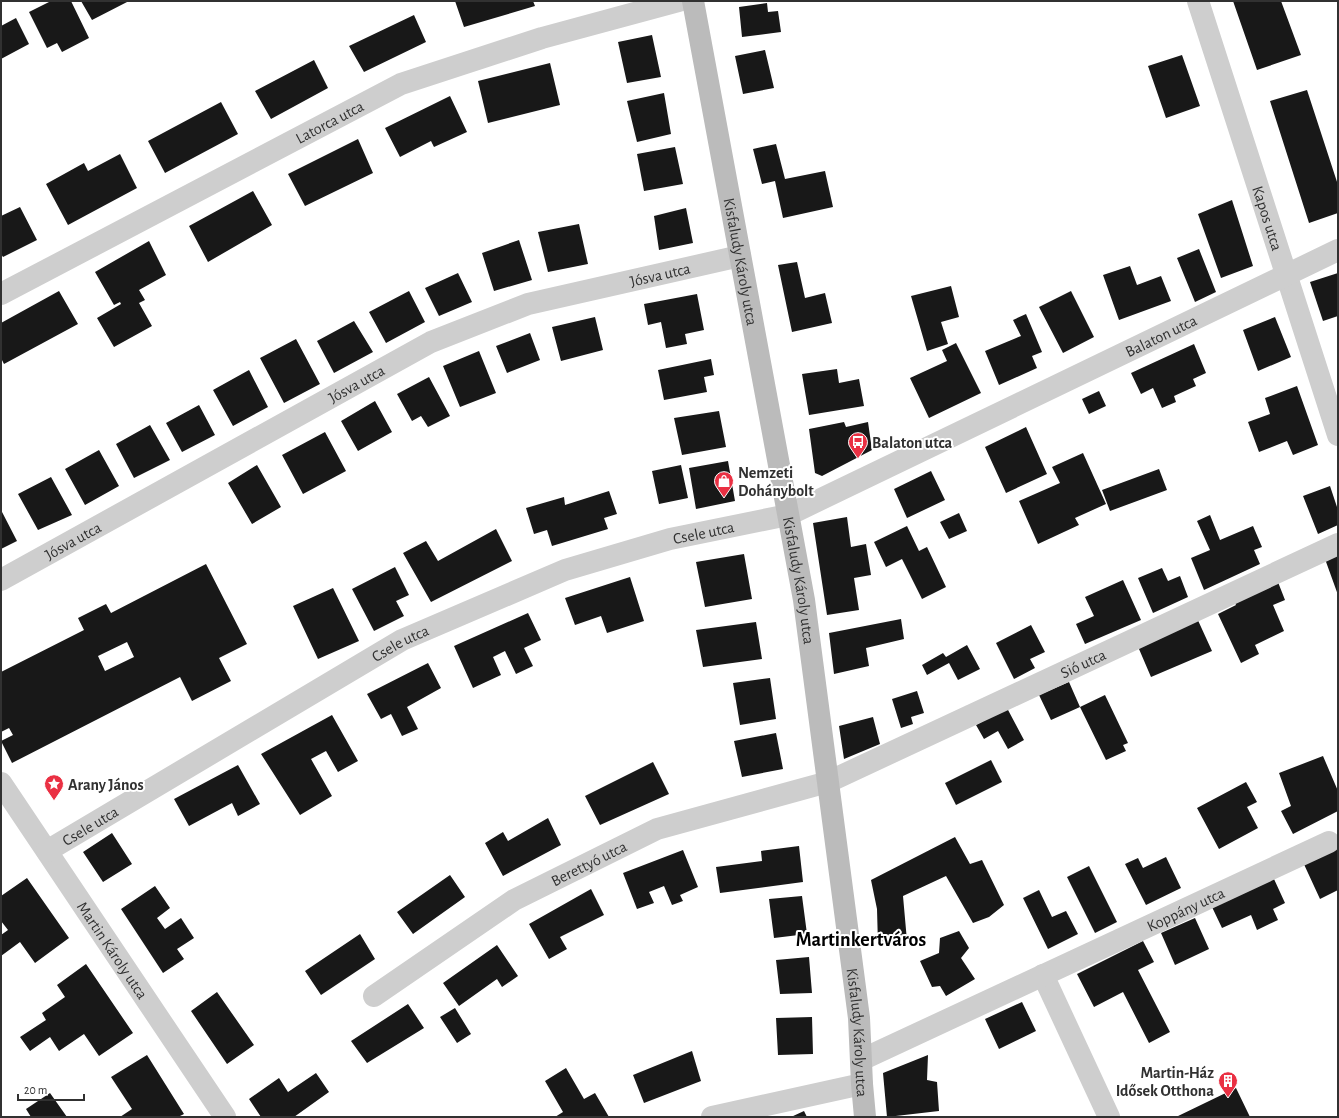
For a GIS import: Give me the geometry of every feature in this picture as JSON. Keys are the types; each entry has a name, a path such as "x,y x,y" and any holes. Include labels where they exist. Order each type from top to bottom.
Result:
{"main road":[{"name":"Kisfaludy Károly utca","path":"693,1 804,600 859,1018 865,1117"}],"street":[{"name":"Latorca utca","path":"1,294 401,84 542,38 679,1"},
{"name":"Kapos utca","path":"1198,1 1338,434"},
{"name":"Balaton utca","path":"788,515 1338,250"},
{"name":"Jósva utca","path":"1,580 431,342 528,304 740,256"},
{"name":"Csele utca","path":"47,851 402,640 565,570 670,538 788,515"},
{"name":"Sió utca","path":"828,782 1338,544"},
{"name":"Berettyó utca","path":"374,996 514,900 657,829 828,782"},
{"name":"Martin Károly utca","path":"4,795 47,851 225,1117"},
{"name":"Koppány utca","path":"861,1060 1329,842"},
{"path":"1043,975 1109,1117"},
{"path":"712,1117 862,1084"}],"building":[{"path":"51,1 71,1 89,38 62,52 57,43 47,48 29,12"},
{"path":"81,1 129,1 92,20"},
{"path":"455,1 533,1 535,6 464,27"},
{"path":"1233,1 1281,1 1301,55 1257,70"},
{"path":"767,3 768,12 778,11 781,32 742,37 739,7"},
{"path":"414,15 426,42 364,72 349,46"},
{"path":"16,18 29,44 1,59 1,26"},
{"path":"652,35 661,77 627,83 618,42"},
{"path":"765,50 774,88 743,94 735,56"},
{"path":"1182,55 1200,106 1166,118 1148,66"},
{"path":"314,60 328,88 271,119 255,91"},
{"path":"550,63 560,105 488,123 478,81"},
{"path":"1307,90 1338,185 1338,213 1309,223 1270,101"},
{"path":"664,93 671,134 637,142 627,101"},
{"path":"450,96 467,132 434,147 431,141 400,157 385,128"},
{"path":"221,102 238,134 165,173 148,141"},
{"path":"358,139 373,173 305,206 288,174"},
{"path":"776,144 785,179 825,171 833,207 783,218 775,181 762,184 753,149"},
{"path":"675,147 683,184 644,191 637,154"},
{"path":"120,154 137,188 68,225 46,184 84,163 88,171"},
{"path":"253,191 272,225 208,262 189,226"},
{"path":"1232,200 1253,266 1221,278 1198,214"},
{"path":"20,207 37,240 3,257 1,254 1,216"},
{"path":"686,208 693,243 659,250 654,216"},
{"path":"579,224 588,264 548,272 538,232"},
{"path":"519,240 532,280 494,291 482,253"},
{"path":"149,241 166,275 139,290 145,300 139,303 152,326 114,347 97,318 121,304 120,302 114,305 95,272"},
{"path":"1199,249 1216,292 1195,302 1177,258"},
{"path":"797,262 805,298 825,293 832,323 792,332 778,265"},
{"path":"1130,266 1137,285 1161,276 1171,301 1119,320 1103,275"},
{"path":"458,273 472,302 439,316 425,288"},
{"path":"1338,273 1338,316 1323,321 1310,282"},
{"path":"951,286 959,317 941,322 948,344 927,351 911,296"},
{"path":"59,291 78,324 4,364 1,358 1,323"},
{"path":"409,291 425,322 386,343 369,312"},
{"path":"1071,291 1094,337 1063,353 1039,307"},
{"path":"697,294 704,330 685,334 687,344 666,348 661,322 648,325 644,304"},
{"path":"1026,314 1042,352 1032,356 1037,368 999,385 985,351 1021,336 1013,320"},
{"path":"595,317 603,350 561,361 552,327"},
{"path":"1275,317 1291,357 1258,371 1243,330"},
{"path":"354,321 373,352 334,373 317,341"},
{"path":"530,333 540,360 507,373 496,346"},
{"path":"296,339 320,384 284,403 260,358"},
{"path":"956,343 981,393 929,418 910,378 947,361 942,350"},
{"path":"1194,344 1206,373 1193,379 1196,386 1174,396 1176,402 1162,408 1153,388 1141,394 1131,373"},
{"path":"479,351 496,393 460,407 443,366"},
{"path":"711,359 714,375 704,377 707,392 664,400 658,370"},
{"path":"837,369 839,383 859,379 864,406 809,415 802,374"},
{"path":"249,370 268,407 233,426 213,390"},
{"path":"429,377 450,416 428,427 421,416 412,421 397,394"},
{"path":"1297,386 1318,445 1293,455 1287,441 1259,452 1248,422 1270,414 1265,398"},
{"path":"1099,391 1106,406 1089,414 1082,399"},
{"path":"375,401 392,432 358,451 341,421"},
{"path":"199,405 215,435 182,452 166,423"},
{"path":"719,411 726,447 682,455 674,418"},
{"path":"844,422 846,427 868,422 872,450 822,476 815,473 809,429"},
{"path":"150,425 170,460 134,478 116,444"},
{"path":"1026,427 1047,474 1006,493 985,447"},
{"path":"325,432 346,471 303,494 282,455"},
{"path":"99,450 119,486 85,505 65,469"},
{"path":"1083,453 1106,504 1075,518 1079,525 1038,544 1019,501 1060,483 1052,467"},
{"path":"728,461 735,501 696,509 689,468"},
{"path":"257,465 281,507 252,524 228,483"},
{"path":"681,465 688,498 659,504 652,471"},
{"path":"1159,469 1167,490 1110,511 1102,490"},
{"path":"931,471 945,500 907,518 894,489"},
{"path":"51,477 72,515 38,530 18,494"},
{"path":"1330,486 1338,510 1338,525 1318,534 1303,496"},
{"path":"609,491 617,514 604,518 608,529 552,546 547,530 534,534 526,508 564,497 565,505"},
{"path":"1,510 17,541 1,549"},
{"path":"959,513 967,531 949,539 940,522"},
{"path":"1210,515 1220,540 1253,526 1262,547 1254,550 1260,564 1204,590 1191,558 1210,550 1197,521"},
{"path":"847,517 851,547 866,544 871,575 854,578 859,610 827,615 813,523"},
{"path":"907,526 919,551 927,547 946,587 922,599 902,559 886,567 874,542"},
{"path":"496,529 512,561 431,602 403,553 426,541 438,561"},
{"path":"744,554 752,599 705,607 696,562"},
{"path":"1338,554 1338,595 1325,559"},
{"path":"206,564 247,644 219,658 231,681 192,701 180,677 12,763 1,741 13,735 9,728 1,732 1,672 84,630 78,618 106,604 111,613","holes":["127,642 134,657 105,671 98,656"]},
{"path":"395,567 409,595 396,601 404,616 374,631 352,589"},
{"path":"1162,568 1168,581 1180,576 1188,597 1153,613 1138,578"},
{"path":"630,577 644,621 607,633 601,616 575,625 565,598"},
{"path":"1276,577 1285,600 1273,605 1284,631 1255,645 1259,654 1241,663 1218,614 1236,605 1232,597"},
{"path":"1123,580 1141,620 1085,644 1076,624 1094,616 1085,597"},
{"path":"333,588 359,641 318,659 293,606"},
{"path":"528,613 541,640 524,648 533,666 516,674 505,651 493,657 501,675 473,688 454,646"},
{"path":"1196,616 1212,651 1151,677 1136,642"},
{"path":"901,619 904,639 866,648 869,666 834,674 829,633"},
{"path":"756,622 762,659 703,667 696,630"},
{"path":"1031,625 1045,652 1030,659 1035,668 1014,679 996,643"},
{"path":"967,645 980,669 958,680 949,663 927,675 922,665 943,653 946,657"},
{"path":"428,663 441,688 407,707 418,729 402,736 391,714 381,719 367,694"},
{"path":"770,678 776,719 740,725 733,683"},
{"path":"1069,682 1080,707 1051,720 1039,695"},
{"path":"917,691 924,713 911,717 913,724 901,728 892,699"},
{"path":"1105,695 1128,743 1123,745 1126,751 1106,760 1080,707"},
{"path":"1007,708 1024,740 1008,749 998,731 984,739 976,725"},
{"path":"332,715 358,761 338,772 326,751 311,759 332,796 300,815 261,754"},
{"path":"873,717 880,744 844,759 839,726"},
{"path":"776,733 783,769 742,777 734,741"},
{"path":"1323,756 1338,791 1338,811 1293,834 1281,811 1291,806 1279,773"},
{"path":"991,760 1002,782 956,805 945,783"},
{"path":"653,762 669,794 600,825 585,796"},
{"path":"238,765 260,804 238,816 232,803 189,826 174,799"},
{"path":"1246,782 1257,802 1247,807 1258,828 1219,849 1197,808"},
{"path":"548,818 561,845 503,876 485,843 503,832 508,841"},
{"path":"112,833 132,864 103,882 83,852"},
{"path":"955,837 970,864 982,860 1004,905 989,917 973,923 946,876 903,896 907,941 878,945 877,909 871,880"},
{"path":"1338,843 1338,890 1320,899 1302,860"},
{"path":"799,846 803,882 720,893 716,867 762,861 761,851"},
{"path":"683,850 698,887 680,895 683,901 672,905 664,886 649,892 654,903 637,909 623,873"},
{"path":"1166,857 1181,888 1146,905 1125,864 1138,858 1143,868"},
{"path":"1089,866 1117,922 1095,933 1067,877"},
{"path":"450,875 465,897 413,934 397,912"},
{"path":"27,878 69,938 35,963 20,942 1,956 1,935 8,930 1,921 1,896"},
{"path":"1274,879 1285,903 1273,909 1278,920 1257,930 1251,915 1222,928 1212,907"},
{"path":"155,886 170,908 157,918 165,929 181,918 194,938 177,949 184,959 163,973 121,909"},
{"path":"591,889 604,915 560,937 567,949 549,959 529,924"},
{"path":"1039,890 1052,917 1066,911 1078,934 1048,949 1023,898"},
{"path":"802,896 807,934 774,938 769,899"},
{"path":"1195,918 1209,949 1175,965 1161,933"},
{"path":"959,931 969,948 961,958 975,979 946,996 940,986 932,987 920,961 939,953 940,938"},
{"path":"360,934 375,959 321,995 305,971"},
{"path":"1143,941 1154,962 1138,970 1170,1032 1149,1043 1123,992 1094,1007 1077,974"},
{"path":"497,945 518,976 502,987 497,979 459,1006 443,983"},
{"path":"809,957 812,993 780,994 776,960"},
{"path":"86,964 133,1033 99,1056 84,1034 59,1051 50,1037 30,1051 20,1037 46,1020 42,1013 65,997 57,985"},
{"path":"217,992 254,1045 227,1064 191,1011"},
{"path":"1022,1002 1036,1031 999,1049 985,1019"},
{"path":"408,1004 424,1028 367,1063 351,1041"},
{"path":"455,1008 471,1034 457,1043 440,1017"},
{"path":"812,1017 813,1054 778,1055 776,1018"},
{"path":"692,1051 701,1081 644,1103 633,1075"},
{"path":"147,1055 184,1114 178,1117 120,1117 132,1109 111,1077"},
{"path":"928,1055 927,1080 937,1082 939,1111 887,1117 883,1073"},
{"path":"566,1068 584,1099 595,1093 609,1117 555,1117 563,1112 545,1081"},
{"path":"316,1073 329,1092 294,1117 261,1117 249,1099 279,1078 288,1092"},
{"name":"Martin-Ház Idősek Otthona","path":"1236,1088 1250,1117 1176,1117"},
{"path":"50,1093 67,1117 31,1117 26,1109"},
{"path":"804,1111 807,1117 791,1117"}],"place":[{"name":"Balaton utca","path":"858,459"},
{"name":"Nemzeti Dohánybolt","path":"724,498"},
{"name":"Arany János","path":"54,801"},
{"name":"Martin-Ház Idősek Otthona","path":"1228,1098"}],"district":[{"name":"Martinkertváros","path":"861,939"}]}
